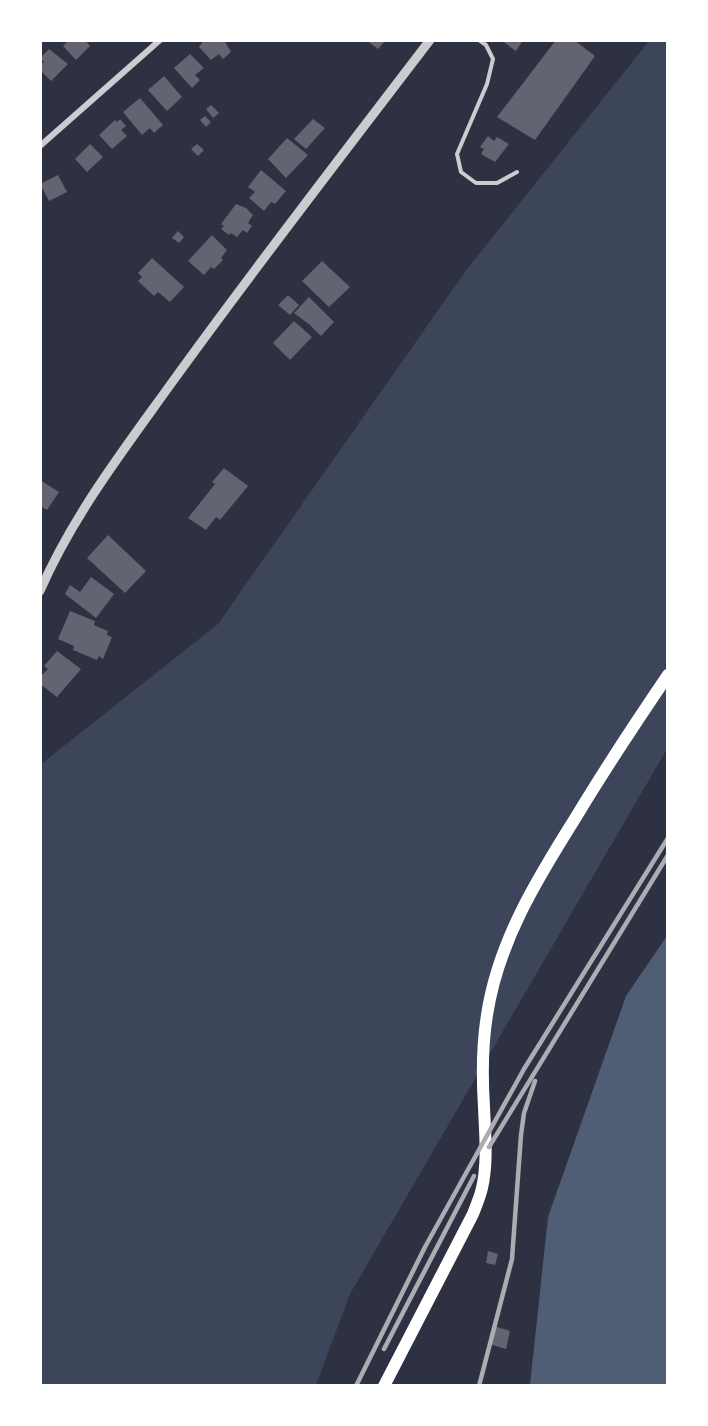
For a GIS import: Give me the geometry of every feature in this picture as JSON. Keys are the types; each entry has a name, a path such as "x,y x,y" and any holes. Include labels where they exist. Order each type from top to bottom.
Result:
{"main road":[{"path":"384,1386 473,1214 482,1188 486,1159 483,1051 487,1015 495,979 515,922 551,857 622,743 668,675"}],"street":[{"path":"40,146 160,40"},
{"path":"40,591 81,512 116,461 231,301 429,40"}],"lane":[{"path":"479,40 486,45 493,60 487,84 457,154 461,172 476,183 497,183 517,172"}],"shaded area":[{"path":"649,41 667,41 667,749 350,1294 316,1385 41,1386 41,764 218,624 467,269"},
{"path":"667,936 667,1385 530,1385 548,1217 626,996"}],"building":[{"path":"69,40 85,40 90,46 76,60 63,46"},
{"path":"204,40 224,40 231,52 223,59 219,54 211,60 199,47"},
{"path":"366,40 386,40 378,49"},
{"path":"501,40 523,40 516,51"},
{"path":"556,40 574,40 595,56 535,140 497,117"},
{"path":"49,49 68,64 51,81 40,70 40,65 44,62 40,58"},
{"path":"190,54 204,68 195,75 200,80 192,88 174,68"},
{"path":"164,76 182,97 167,111 148,90"},
{"path":"140,98 163,125 154,133 150,128 142,135 123,112"},
{"path":"211,105 219,113 213,118 206,109"},
{"path":"205,116 211,122 206,127 200,120"},
{"path":"120,119 126,126 121,130 127,136 112,149 99,135 115,120 117,122"},
{"path":"313,119 325,128 306,149 294,139"},
{"path":"488,136 494,141 497,137 509,144 495,162 481,154 484,149 480,147"},
{"path":"287,138 308,155 286,178 268,159"},
{"path":"90,144 103,157 87,172 75,159"},
{"path":"197,144 204,150 198,156 191,149"},
{"path":"261,170 286,191 275,204 271,202 264,211 249,198 255,192 248,187"},
{"path":"58,175 67,192 49,201 40,184"},
{"path":"236,204 246,208 253,215 248,223 252,226 247,233 243,230 237,237 221,229 224,226 221,224"},
{"path":"178,231 184,237 179,243 172,238"},
{"path":"212,235 227,250 221,258 223,260 214,269 211,267 204,275 188,261"},
{"path":"152,258 184,287 170,302 158,292 154,296 138,281 142,277 138,273"},
{"path":"322,261 350,287 329,307 302,281"},
{"path":"288,295 299,305 290,315 278,305"},
{"path":"309,297 334,322 321,336 294,313"},
{"path":"294,321 312,337 290,360 273,343"},
{"path":"224,468 248,486 220,520 216,517 206,530 188,518 215,484 212,482"},
{"path":"40,480 59,492 47,510 40,506"},
{"path":"108,535 146,571 125,593 87,558"},
{"path":"91,577 114,594 96,618 65,594 70,585 80,592"},
{"path":"70,611 95,621 94,625 108,631 107,635 112,637 103,659 99,656 97,660 73,650 74,646 58,639"},
{"path":"57,651 81,669 57,697 40,684 40,677 48,669 44,666"},
{"path":"488,1251 498,1254 495,1265 486,1263"},
{"path":"494,1326 510,1331 506,1349 489,1344"}],"railway":[{"path":"356,1386 425,1247 524,1069 668,838"},
{"path":"489,1147 668,855"},
{"path":"479,1386 512,1259 521,1135 524,1113 535,1081"},
{"path":"384,1349 474,1176"}]}
